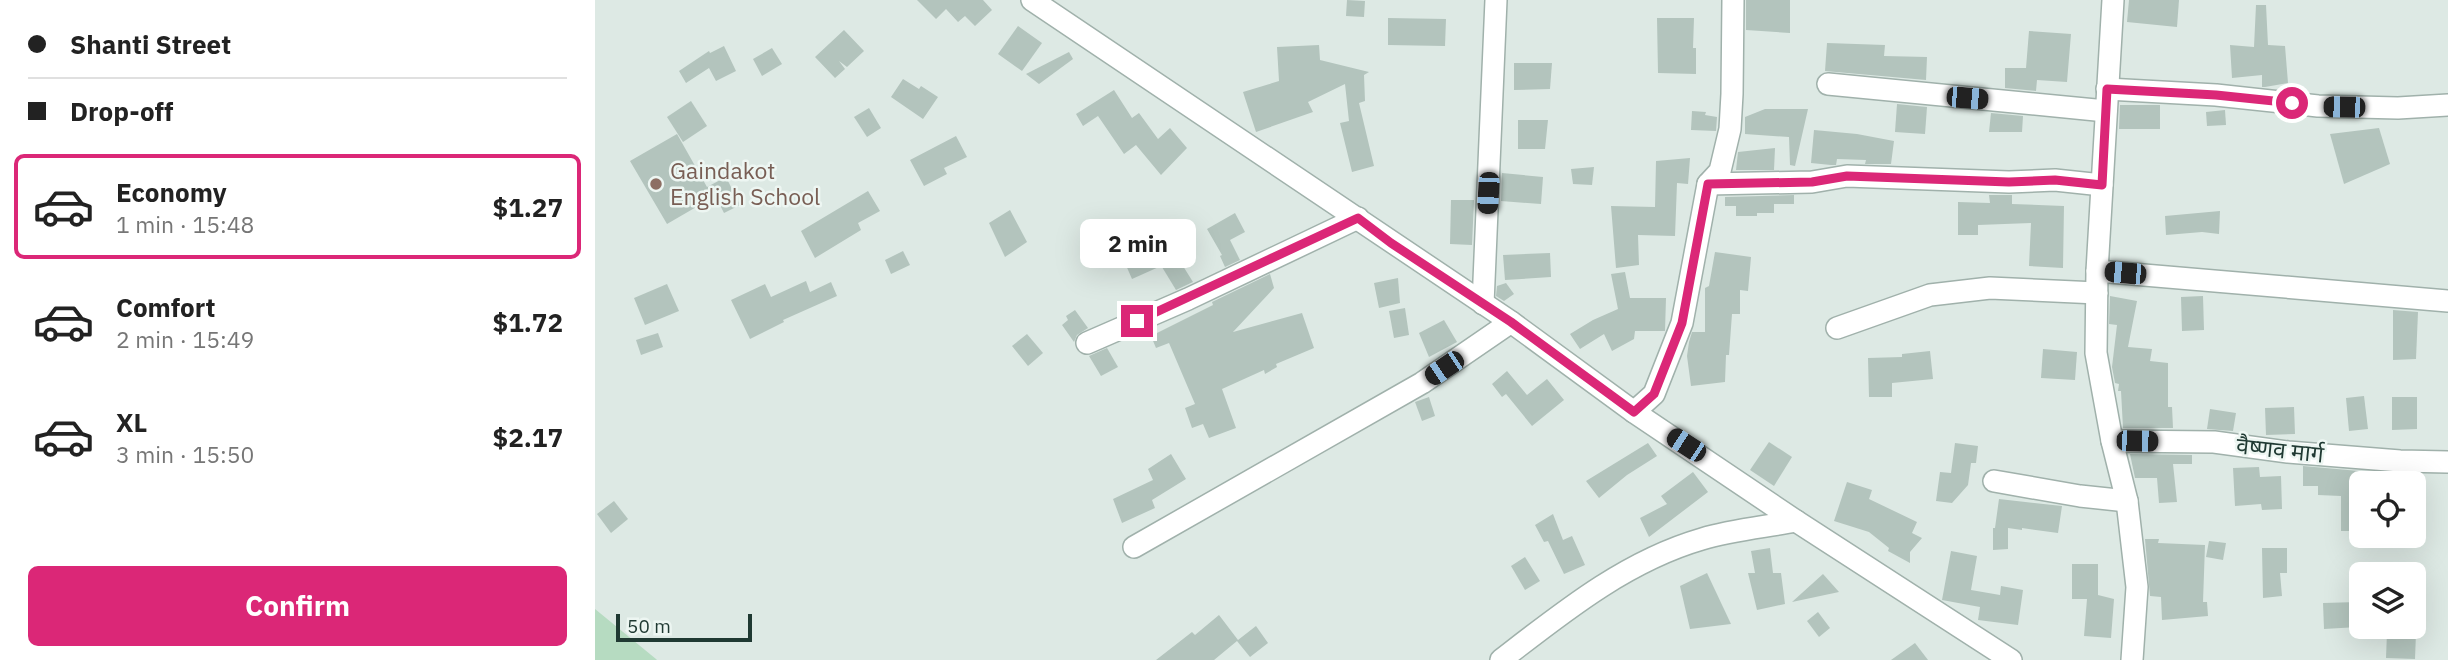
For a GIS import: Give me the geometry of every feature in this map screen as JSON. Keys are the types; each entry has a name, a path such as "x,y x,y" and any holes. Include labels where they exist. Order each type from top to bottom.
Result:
{"street":[{"path":"1032,0 1511,322 1634,412 2011,660"},
{"path":"1483,304 1496,0"},
{"path":"1634,412 1654,394 1682,323 1708,184 1720,171 1730,129 1733,94 1733,0"},
{"path":"2113,0 2096,353 2112,441 2127,501 2137,587 2132,660"},
{"path":"1828,84 2106,111"},
{"path":"2107,89 2216,95 2318,106 2398,108 2448,105"},
{"path":"1708,184 1812,182 1847,176 2009,182 2055,180 2102,185"},
{"path":"1087,343 1188,299 1358,218"},
{"path":"2098,271 2448,301"},
{"path":"1837,328 1930,295 1990,288 2097,293"},
{"path":"1134,547 1422,383 1511,322"},
{"name":"वैष्णव मार्ग","path":"2112,441 2214,442 2302,453 2448,462"},
{"path":"1994,481 2127,501"},
{"path":"1501,660 1547,624 1624,571 1701,539 1796,521"}],"green space":[{"path":"595,609 656,659 657,660 595,660"}],"building":[{"path":"917,0 983,0 992,10 975,26 965,16 958,22 946,9 936,19"},
{"path":"1347,0 1365,1 1364,17 1346,16"},
{"path":"1746,0 1790,0 1790,33 1746,30"},
{"path":"2129,0 2179,0 2177,27 2127,22"},
{"path":"2256,5 2266,5 2268,45 2285,46 2288,83 2262,87 2262,75 2232,78 2230,45 2254,47"},
{"path":"1388,18 1446,19 1445,46 1388,45"},
{"path":"1657,18 1694,18 1696,74 1658,73"},
{"path":"1018,26 1042,43 1022,71 998,54"},
{"path":"844,30 864,51 847,67 839,61 845,69 835,78 815,57"},
{"path":"2029,31 2071,34 2067,82 2037,80 2036,91 2005,88 2005,68 2026,68"},
{"path":"1827,43 1885,45 1884,56 1927,57 1926,80 1825,71"},
{"path":"1319,45 1320,60 1369,72 1364,75 1365,101 1359,103 1374,166 1352,172 1340,123 1349,121 1345,84 1308,102 1313,112 1256,132 1243,92 1279,81 1277,47"},
{"path":"724,46 736,71 716,81 709,68 686,83 679,71 709,51 710,53"},
{"path":"772,48 782,64 762,76 753,59"},
{"path":"1069,52 1073,59 1039,84 1026,74"},
{"path":"1514,63 1552,63 1550,89 1514,90"},
{"path":"903,79 938,97 923,119 891,97"},
{"path":"1114,90 1132,118 1139,113 1158,139 1170,128 1187,148 1161,175 1136,145 1124,154 1098,116 1083,126 1076,114"},
{"path":"691,101 707,126 683,142 667,117"},
{"path":"1897,104 1927,107 1925,134 1895,132"},
{"path":"2120,105 2160,105 2160,129 2119,129"},
{"path":"869,108 881,128 867,137 854,117"},
{"path":"1765,109 1808,109 1795,166 1790,165 1789,137 1745,134 1745,117"},
{"path":"2225,110 2226,125 2207,126 2206,112"},
{"path":"1692,111 1706,112 1705,115 1717,117 1716,131 1691,130"},
{"path":"1991,113 2023,116 2022,132 1989,132"},
{"path":"1518,120 1548,120 1545,149 1518,149"},
{"path":"2379,128 2390,164 2344,184 2330,134"},
{"path":"1814,130 1894,141 1891,164 1865,164 1866,160 1837,159 1836,165 1811,163"},
{"path":"677,134 707,187 726,177 740,205 724,213 717,199 700,208 698,206 667,224 630,161"},
{"path":"956,136 967,157 944,168 947,174 924,186 910,160"},
{"path":"1775,148 1774,170 1736,170 1738,152"},
{"path":"1690,158 1688,184 1677,183 1675,236 1638,235 1639,265 1616,268 1611,206 1655,207 1656,161"},
{"path":"1594,167 1592,185 1573,184 1571,169"},
{"path":"1502,173 1543,177 1541,204 1501,201"},
{"path":"868,191 880,211 858,223 861,230 815,258 801,231"},
{"path":"1794,195 1794,204 1774,204 1774,213 1757,213 1757,216 1736,216 1736,206 1725,206 1725,197"},
{"path":"1989,195 2012,195 2012,204 2064,206 2063,268 2029,266 2031,223 1978,225 1978,235 1958,235 1958,202 1990,203"},
{"path":"1451,200 1474,200 1472,245 1450,244"},
{"path":"1010,210 1027,242 1005,257 989,223"},
{"path":"2220,211 2219,234 2202,232 2166,235 2165,216"},
{"path":"1235,213 1245,232 1230,240 1240,260 1225,267 1220,256 1222,255 1207,229"},
{"path":"1144,227 1161,266 1132,279 1115,240"},
{"path":"903,251 910,265 891,274 885,260"},
{"path":"1715,252 1751,257 1748,291 1740,290 1740,314 1732,314 1725,382 1691,386 1687,356 1689,342 1692,332 1705,332 1705,288 1709,286"},
{"path":"1550,253 1551,277 1505,280 1503,255"},
{"path":"1178,258 1193,282 1176,290 1162,267"},
{"path":"1625,272 1630,298 1666,298 1665,331 1635,331 1634,339 1612,351 1604,334 1580,349 1570,334 1618,309 1611,274"},
{"path":"1270,274 1274,288 1233,332 1302,313 1314,348 1276,364 1277,367 1265,374 1264,370 1222,389 1236,428 1209,438 1203,424 1192,428 1185,408 1195,404 1169,343 1156,348 1151,336"},
{"path":"1398,278 1400,303 1379,308 1374,283"},
{"path":"806,281 810,292 831,282 837,296 783,320 784,322 750,339 731,300 765,284 771,297"},
{"path":"1506,283 1514,294 1504,301 1496,296 1497,286"},
{"path":"667,284 679,311 645,325 634,298"},
{"path":"2110,296 2137,301 2128,347 2152,349 2150,361 2168,363 2168,407 2172,407 2173,428 2123,428 2121,391 2118,391 2119,384 2115,383 2112,367 2117,325 2109,324"},
{"path":"2203,296 2204,330 2182,331 2181,297"},
{"path":"1405,308 1409,335 1394,338 1389,311"},
{"path":"1075,310 1088,328 1077,335 1074,342 1062,325 1068,320 1066,316"},
{"path":"2393,310 2418,312 2416,359 2393,360"},
{"path":"1444,320 1457,342 1429,357 1419,333"},
{"path":"658,333 663,347 641,355 636,340"},
{"path":"1027,334 1043,353 1028,366 1012,346"},
{"path":"1107,348 1118,367 1101,376 1089,356"},
{"path":"2043,349 2077,352 2075,380 2041,378"},
{"path":"1930,351 1933,379 1892,383 1892,397 1869,397 1868,358 1902,357 1902,354"},
{"path":"1507,371 1527,395 1547,379 1564,400 1532,426 1506,394 1502,397 1492,384"},
{"path":"2364,396 2368,429 2349,431 2346,398"},
{"path":"1429,397 1435,416 1422,421 1415,402"},
{"path":"2392,397 2417,397 2417,429 2392,430"},
{"path":"2294,407 2295,434 2266,435 2265,408"},
{"path":"2210,409 2236,413 2233,431 2207,429"},
{"path":"1769,442 1792,457 1774,486 1750,470"},
{"path":"1648,443 1657,456 1627,475 1599,498 1586,481"},
{"path":"1955,443 1978,446 1976,463 1971,463 1968,485 1952,503 1936,501 1940,472 1951,473"},
{"path":"1171,454 1186,479 1152,500 1155,508 1122,523 1113,499 1153,480 1148,469"},
{"path":"2130,454 2192,455 2192,464 2173,464 2177,502 2159,503 2157,478 2135,478"},
{"path":"2303,466 2359,471 2349,471 2349,531 2341,531 2341,496 2318,495 2318,486 2303,486"},
{"path":"2259,467 2260,477 2281,476 2282,509 2262,510 2261,504 2235,506 2233,468"},
{"path":"1693,472 1708,492 1649,537 1640,518 1667,504 1661,496"},
{"path":"1847,482 1872,490 1869,499 1917,522 1912,533 1922,538 1910,552 1910,563 1888,551 1889,548 1869,532 1834,521"},
{"path":"1999,499 2062,506 2058,533 2008,528 2008,549 1993,550 1993,528"},
{"path":"614,501 628,519 611,533 597,514"},
{"path":"1553,514 1563,540 1572,536 1585,565 1564,574 1548,541 1544,542 1535,525"},
{"path":"2145,539 2159,539 2158,543 2205,545 2203,602 2207,602 2208,616 2162,620 2161,597 2150,596"},
{"path":"2209,541 2226,543 2223,560 2206,557"},
{"path":"1770,548 1773,573 1781,573 1785,604 1757,610 1748,573 1755,573 1751,551"},
{"path":"2262,548 2287,548 2287,573 2280,573 2282,596 2263,598"},
{"path":"1951,551 1977,556 1971,590 2000,595 2001,586 2023,590 2018,625 1978,620 1980,607 1942,600"},
{"path":"1525,557 1540,581 1525,590 1511,566"},
{"path":"2072,564 2098,564 2098,595 2114,599 2111,638 2084,636 2087,599 2072,599"},
{"path":"1707,573 1731,624 1690,629 1680,586"},
{"path":"1823,574 1839,592 1792,602"},
{"path":"2349,602 2349,628 2324,629 2323,603"},
{"path":"1818,612 1830,628 1819,637 1807,621"},
{"path":"1219,615 1238,640 1256,626 1268,643 1250,657 1237,641 1214,660 1156,660 1192,632 1195,635"},
{"path":"2387,639 2416,639 2415,659 2386,658"},
{"path":"1915,643 1928,660 1891,660"}],"place":[{"name":"Gaindakot English School","path":"656,184"}],"route":[{"path":"1137,321 1358,218 1391,243 1511,322 1634,412 1654,394 1682,323 1708,184 1812,182 1847,176 2009,182 2055,180 2102,185 2107,89 2216,95 2292,103"}]}
